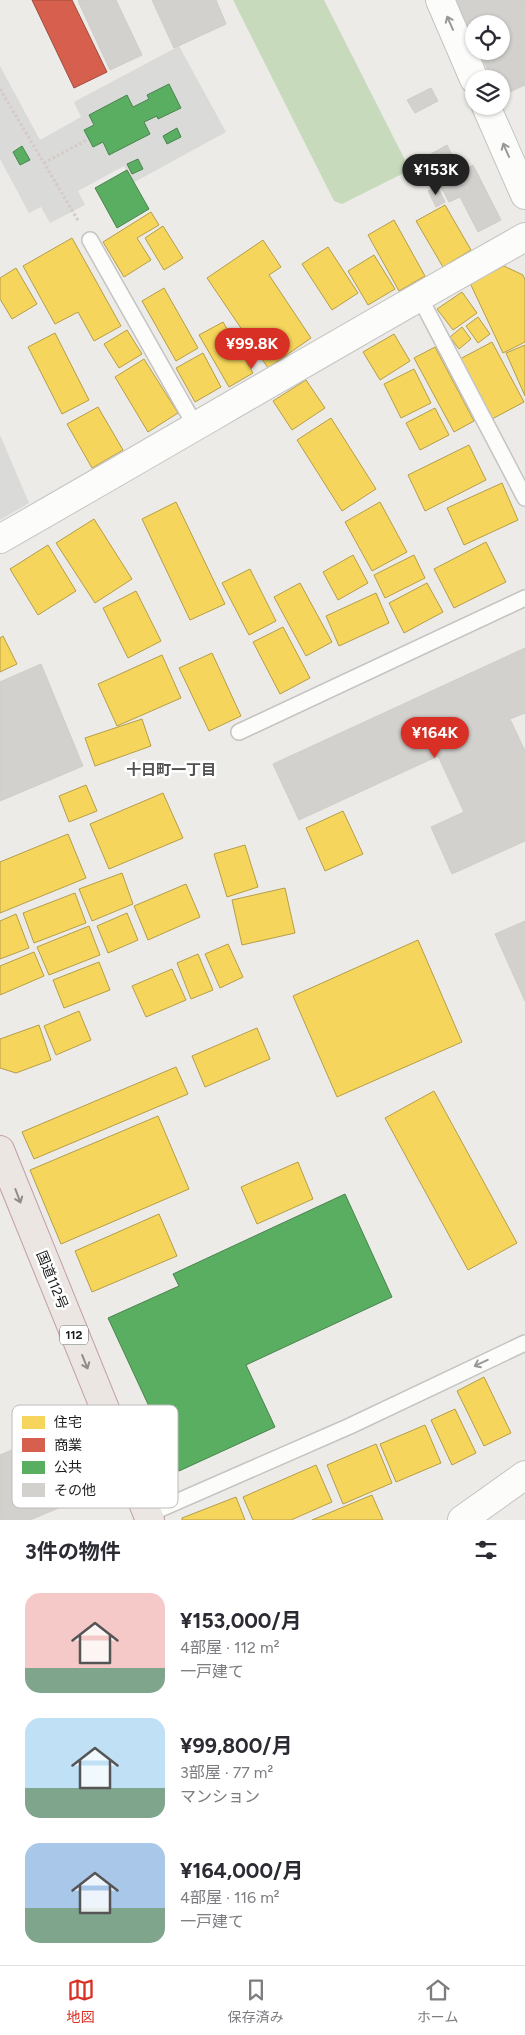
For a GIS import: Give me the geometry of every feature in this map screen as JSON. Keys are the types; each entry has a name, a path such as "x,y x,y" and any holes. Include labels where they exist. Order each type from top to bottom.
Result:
{"highway":[{"name":"国道112号","path":"0,1150 100,1405"}],"street":[{"path":"440,0 470,70"},
{"path":"490,115 525,194"},
{"path":"0,539 525,237"},
{"path":"462,1520 525,1475"}],"lane":[{"path":"90,240 196,427"},
{"path":"420,296 525,498"},
{"path":"239,732 525,598"},
{"path":"178,1503 350,1426 525,1343"},
{"path":"144,1518 166,1508"}],"path":[{"path":"0,89 90,240"},
{"path":"44,163 87,140"}],"shaded area":[{"path":"179,46 226,132 133,183 124,166 78,191 85,205 50,223 41,207 29,213 0,159 0,66 40,140 81,117 74,102"},
{"path":"0,435 29,503 0,520"}],"green space":[{"path":"233,0 324,0 407,164 404,173 342,204 334,201"}],"building: 住宅":[{"path":"445,205 471,250 443,267 416,221"},
{"path":"151,212 159,225 137,238 151,260 124,277 103,242"},
{"path":"394,220 425,276 399,291 368,235"},
{"path":"163,226 183,258 164,270 145,238"},
{"path":"72,238 121,326 94,341 78,312 55,324 23,266"},
{"path":"263,240 281,267 269,275 311,338 268,368 207,278"},
{"path":"328,247 358,293 332,310 302,264"},
{"path":"374,255 395,289 368,305 348,271"},
{"path":"504,266 523,275 525,280 525,342 503,353 470,283"},
{"path":"16,268 37,304 12,319 0,299 0,278"},
{"path":"164,288 198,348 176,361 142,301"},
{"path":"462,292 477,313 453,330 437,309"},
{"path":"478,317 490,334 478,343 466,326"},
{"path":"223,322 253,373 229,387 199,335"},
{"path":"462,327 471,339 459,349 450,337"},
{"path":"127,330 142,354 119,368 104,344"},
{"path":"55,333 89,400 62,414 28,347"},
{"path":"394,334 410,361 380,380 363,352"},
{"path":"492,342 524,402 492,419 460,359"},
{"path":"525,345 525,396 506,353"},
{"path":"435,347 474,421 454,432 414,358"},
{"path":"203,353 221,387 195,402 176,368"},
{"path":"144,359 178,413 148,432 115,377"},
{"path":"414,369 431,403 401,418 384,384"},
{"path":"306,380 325,408 292,430 273,401"},
{"path":"98,407 123,450 92,468 67,424"},
{"path":"435,408 449,435 420,450 406,423"},
{"path":"331,418 376,489 342,511 297,440"},
{"path":"469,445 486,480 425,511 408,475"},
{"path":"502,483 518,520 464,545 447,508"},
{"path":"176,502 225,604 190,620 142,519"},
{"path":"380,502 407,552 372,571 345,522"},
{"path":"94,519 132,579 95,603 56,543"},
{"path":"486,542 506,582 454,608 434,569"},
{"path":"48,545 76,591 38,615 10,569"},
{"path":"353,555 368,583 338,600 323,572"},
{"path":"414,555 425,578 385,598 374,575"},
{"path":"250,569 276,621 249,635 222,583"},
{"path":"300,583 332,642 306,656 274,597"},
{"path":"427,583 443,612 404,633 389,603"},
{"path":"136,591 161,641 128,658 103,608"},
{"path":"376,593 389,623 339,646 326,616"},
{"path":"283,627 310,678 280,694 253,642"},
{"path":"3,636 17,664 0,672 0,638"},
{"path":"212,653 241,716 209,731 179,668"},
{"path":"162,655 181,698 117,726 98,684"},
{"path":"142,719 151,746 95,766 85,738"},
{"path":"86,785 97,811 69,822 59,796"},
{"path":"163,793 183,838 109,869 90,824"},
{"path":"343,811 363,854 325,871 306,828"},
{"path":"68,834 86,878 0,913 0,862"},
{"path":"245,845 258,887 227,897 214,854"},
{"path":"122,873 133,904 92,921 79,889"},
{"path":"186,884 200,917 148,940 134,906"},
{"path":"285,888 295,933 242,945 232,900"},
{"path":"75,893 86,923 34,943 23,913"},
{"path":"127,913 138,940 108,953 97,926"},
{"path":"16,914 29,948 0,959 0,921"},
{"path":"89,926 100,955 49,975 37,947"},
{"path":"418,940 462,1042 337,1097 293,996"},
{"path":"228,944 243,977 220,988 205,954"},
{"path":"34,952 44,976 0,995 0,966"},
{"path":"198,954 213,990 191,999 177,963"},
{"path":"99,962 110,990 64,1008 53,980"},
{"path":"172,969 186,1000 146,1017 132,986"},
{"path":"79,1011 91,1040 56,1055 44,1026"},
{"path":"39,1025 51,1060 16,1073 0,1068 0,1039"},
{"path":"257,1028 270,1059 205,1087 192,1056"},
{"path":"176,1067 188,1094 34,1159 22,1132"},
{"path":"434,1091 517,1243 468,1270 385,1118"},
{"path":"158,1116 189,1189 61,1244 30,1170"},
{"path":"298,1162 313,1199 257,1224 241,1187"},
{"path":"159,1214 177,1256 92,1292 75,1251"},
{"path":"484,1377 511,1433 484,1446 457,1391"},
{"path":"455,1409 476,1453 452,1465 431,1420"},
{"path":"425,1425 441,1463 396,1482 380,1444"},
{"path":"376,1444 392,1483 343,1504 327,1465"},
{"path":"316,1465 332,1502 291,1520 253,1520 243,1497"},
{"path":"372,1495 383,1520 312,1520"},
{"path":"236,1497 245,1520 182,1520 182,1518"}],"building: 商業":[{"path":"32,0 72,0 107,72 74,88"}],"building: 公共":[{"path":"169,84 181,108 158,119 157,116 144,122 150,134 109,155 103,142 93,147 84,130 94,125 89,115 127,95 133,107 149,99 147,95"},
{"path":"177,128 181,137 167,144 163,136"},
{"path":"22,146 30,160 20,165 13,152"},
{"path":"138,159 143,169 132,174 127,164"},
{"path":"127,170 149,209 117,228 95,188"},
{"path":"345,1194 392,1297 246,1365 275,1427 179,1471 178,1405 148,1405 108,1318 179,1286 173,1274"}],"building: その他":[{"path":"116,0 142,55 110,70 78,1"},
{"path":"152,0 216,0 226,24 174,48"},
{"path":"456,0 525,0 525,85 510,92 510,70 488,70 483,60 510,60 510,15 465,15 465,20"},
{"path":"431,88 438,101 415,113 407,100"},
{"path":"447,145 458,167 435,179 424,158"},
{"path":"473,165 501,220 478,232 460,197 449,202 439,183"},
{"path":"437,186 445,202 436,207 428,191"},
{"path":"525,648 525,713 510,719 525,751 525,841 452,874 431,827 464,812 438,756 299,820 273,764"},
{"path":"41,664 83,766 0,801 0,682"},
{"path":"525,921 525,1001 495,934"},
{"path":"12,1450 12,1508 59,1508 30,1520 0,1520 0,1455"}],"district":[{"name":"十日町一丁目","path":"171,770"}]}
